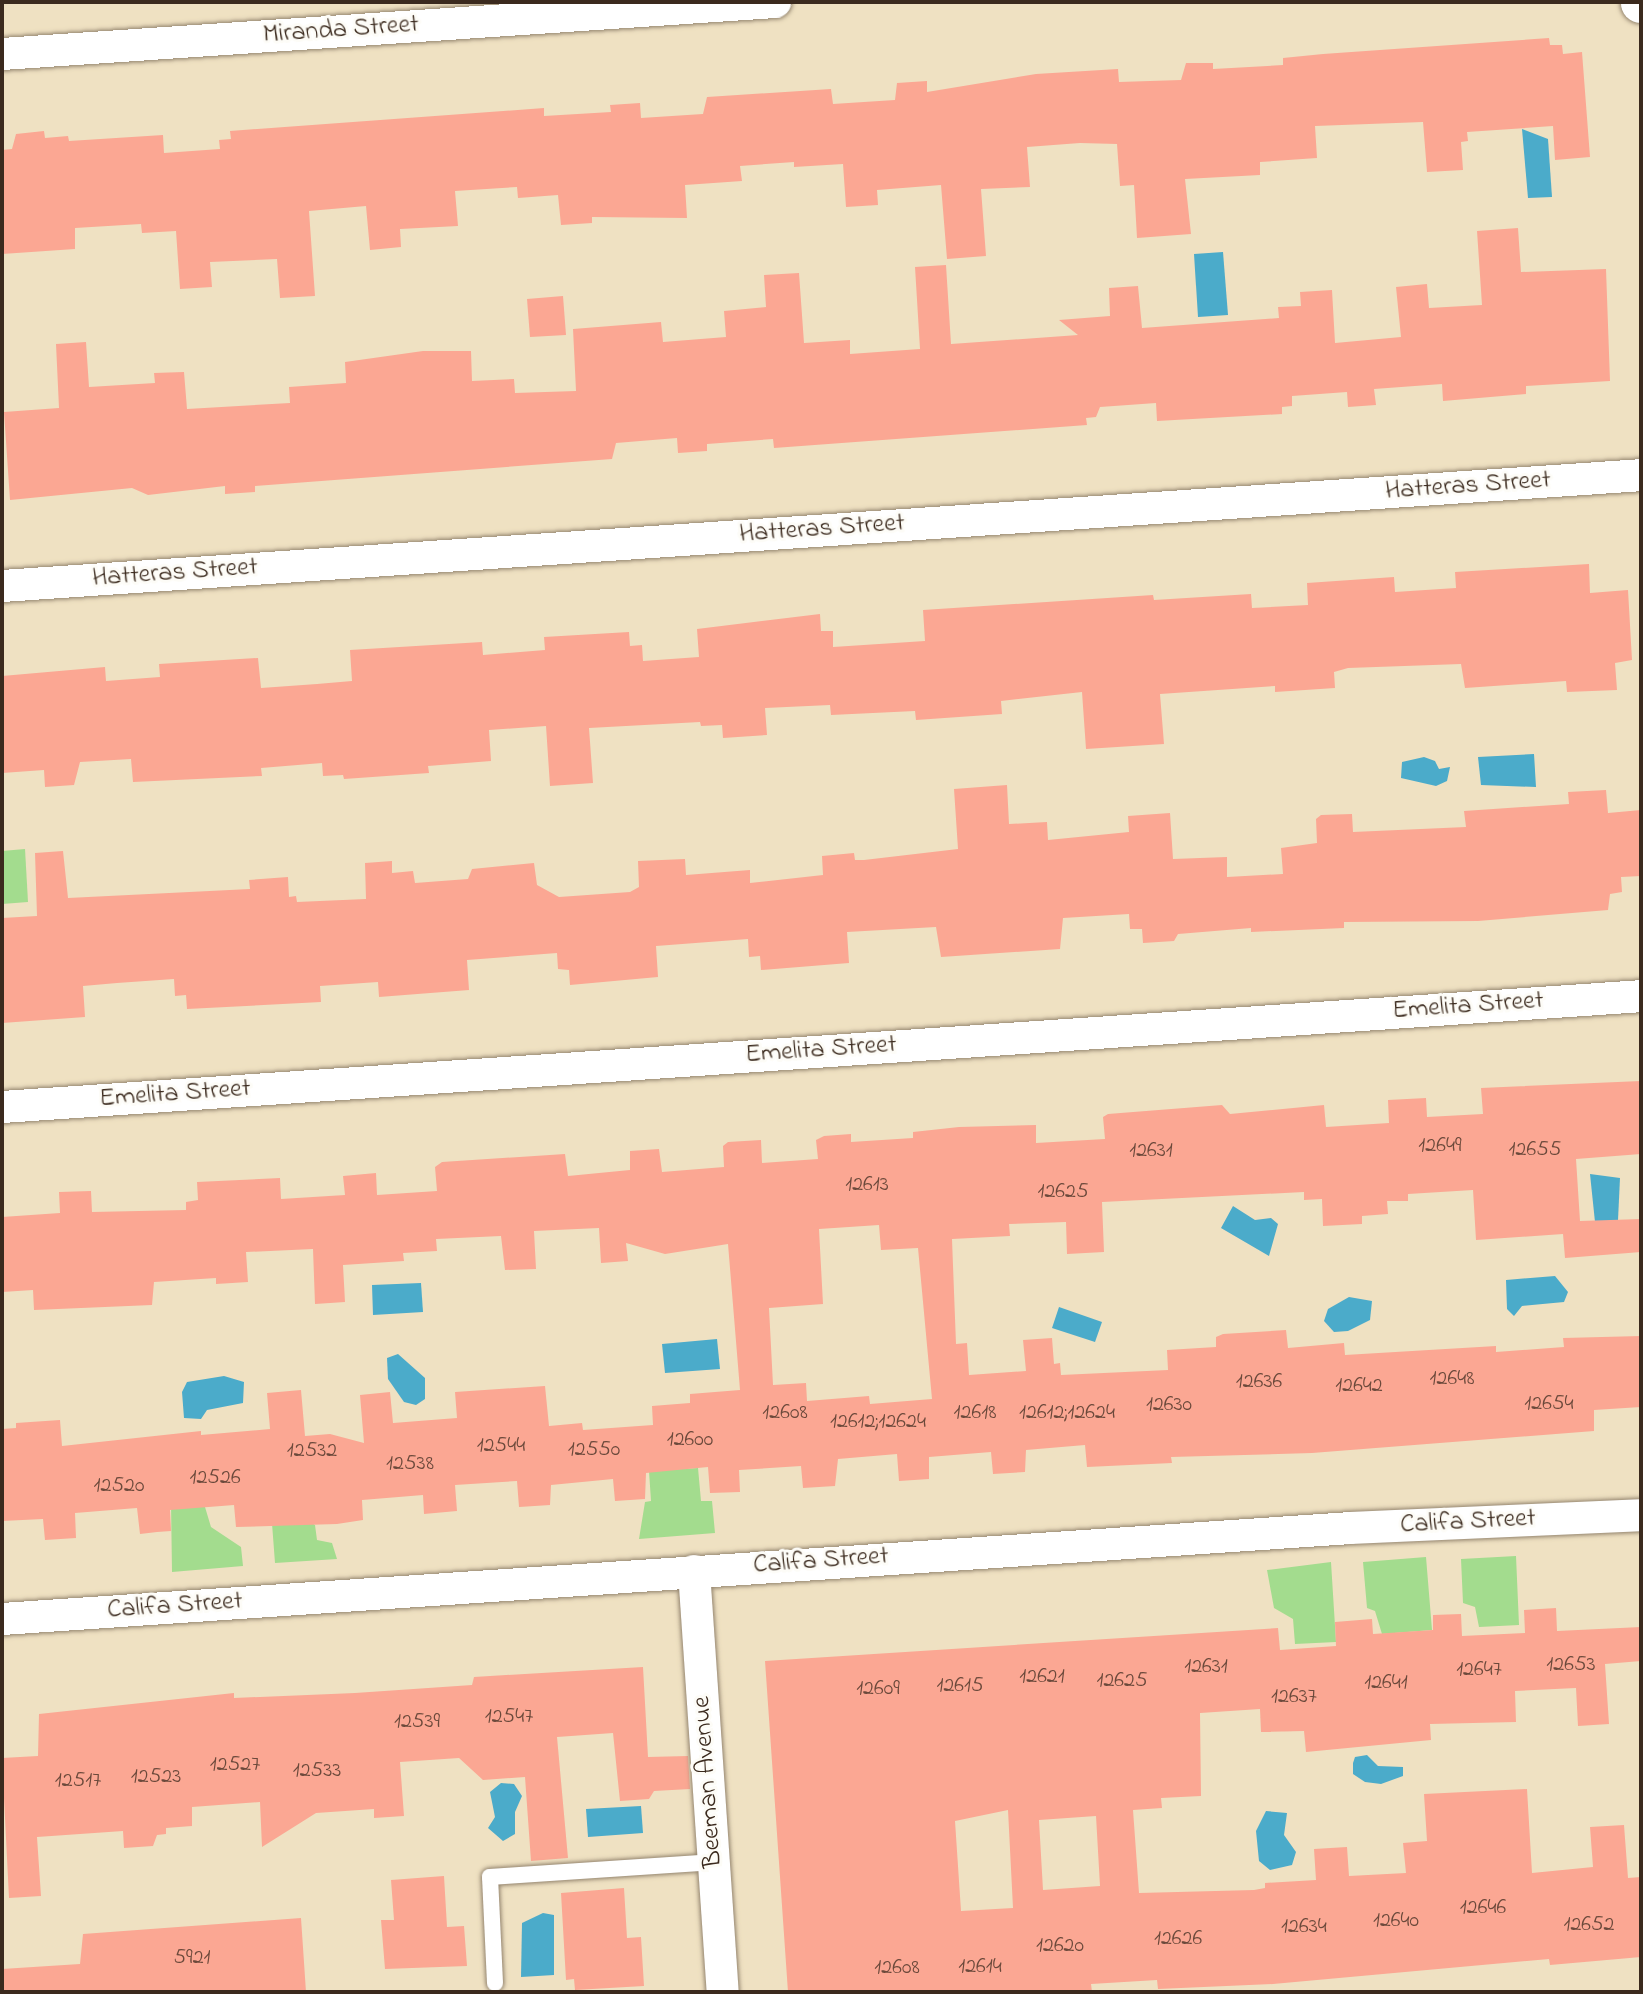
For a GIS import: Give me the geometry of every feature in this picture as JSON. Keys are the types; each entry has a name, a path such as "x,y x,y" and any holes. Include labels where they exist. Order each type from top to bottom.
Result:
{"street":[{"name":"Miranda Street","path":"2,54 775,2"},
{"name":"Hatteras Street","path":"2,586 1641,475"},
{"name":"Emelita Street","path":"2,1107 1641,996"},
{"name":"Califa Street","path":"2,1619 1317,1530 1641,1515"},
{"name":"Beeman Avenue","path":"694,1571 723,1992"}],"lane":[{"path":"495,1983 490,1877 714,1862"}],"green space":[{"path":"25,849 28,902 2,904 2,851"},
{"path":"698,1468 701,1501 712,1501 715,1533 639,1539 645,1502 651,1501 649,1471"},
{"path":"270,1497 315,1525 317,1540 332,1543 337,1559 275,1563"},
{"path":"171,1502 205,1507 211,1527 241,1547 243,1566 172,1572"},
{"path":"1516,1556 1519,1625 1479,1627 1475,1607 1463,1603 1461,1559"},
{"path":"1426,1557 1432,1630 1382,1634 1375,1611 1367,1608 1363,1562"},
{"path":"1331,1562 1336,1642 1295,1644 1293,1619 1274,1608 1267,1570"}],"water":[{"path":"1522,129 1548,139 1552,197 1528,198"},
{"path":"1223,252 1228,315 1198,317 1194,254"},
{"path":"1534,754 1536,787 1481,785 1478,757"},
{"path":"1424,757 1435,761 1439,769 1450,767 1447,781 1436,786 1401,778 1402,762"},
{"path":"1590,1174 1620,1178 1618,1220 1595,1222"},
{"path":"1233,1206 1255,1220 1271,1218 1278,1224 1269,1256 1221,1228"},
{"path":"1555,1276 1568,1292 1564,1302 1522,1306 1514,1316 1507,1309 1506,1280"},
{"path":"421,1283 423,1312 373,1315 372,1285"},
{"path":"1349,1297 1372,1301 1370,1320 1348,1331 1334,1332 1324,1321 1328,1309"},
{"path":"1059,1307 1102,1322 1095,1342 1052,1328"},
{"path":"717,1339 720,1369 665,1373 662,1344"},
{"path":"398,1354 425,1378 425,1399 416,1405 404,1402 388,1379 387,1358"},
{"path":"224,1376 244,1382 243,1403 207,1410 201,1419 184,1418 182,1392 187,1382"},
{"path":"1367,1755 1378,1766 1403,1767 1403,1776 1381,1784 1365,1782 1353,1774 1353,1763 1355,1757"},
{"path":"501,1783 514,1784 522,1796 515,1812 515,1834 503,1841 488,1828 495,1817 490,1792"},
{"path":"641,1806 643,1833 588,1837 586,1809"},
{"path":"1266,1811 1287,1813 1284,1835 1296,1852 1292,1865 1270,1870 1259,1861 1256,1831"},
{"path":"543,1913 554,1915 554,1975 521,1977 522,1923"}],"building":[{"path":"1549,38 1550,45 1562,45 1563,54 1582,52 1590,157 1555,160 1553,126 1467,132 1468,141 1461,142 1463,170 1427,172 1423,122 1315,126 1317,158 1260,162 1260,175 1185,179 1191,234 1137,238 1134,185 1120,186 1117,144 1080,143 1027,147 1030,187 981,189 986,256 947,259 941,185 877,190 878,205 846,207 843,164 794,167 794,162 740,166 742,181 685,185 687,218 592,217 592,223 561,225 558,195 518,198 517,187 455,191 458,226 400,229 401,247 370,250 366,206 309,211 315,296 280,298 277,259 210,262 212,287 180,289 176,231 142,233 141,224 75,228 75,249 2,254 2,150 12,149 16,134 44,131 45,138 68,136 69,141 163,135 164,153 220,149 219,140 231,139 230,131 544,108 544,116 611,112 610,105 640,103 641,118 703,114 707,97 831,89 833,104 895,100 897,83 927,81 927,92 1036,74 1118,69 1119,82 1181,80 1186,63 1213,63 1213,69 1283,65 1283,58"},
{"path":"1518,228 1521,272 1606,269 1610,381 1526,386 1526,394 1443,401 1442,384 1374,389 1376,405 1348,407 1347,392 1292,396 1292,406 1282,407 1282,414 1157,421 1156,403 1100,407 1096,417 1086,418 1087,425 774,448 773,439 707,444 707,451 678,453 677,438 616,443 612,459 255,486 255,492 225,494 225,486 148,495 132,488 10,500 4,412 59,408 56,344 86,342 89,387 155,383 154,373 184,372 187,409 290,403 289,387 346,383 345,362 423,351 471,351 472,381 514,379 515,393 576,391 573,329 661,322 663,342 726,337 724,311 766,307 764,275 799,273 804,343 850,340 850,354 920,349 915,267 946,265 951,344 1078,335 1059,320 1110,316 1109,288 1138,286 1142,328 1279,318 1278,307 1301,306 1300,292 1332,290 1335,343 1401,337 1396,287 1427,284 1429,308 1482,305 1477,231"},
{"path":"563,296 566,335 530,337 527,299"},
{"path":"1589,564 1590,593 1628,590 1632,660 1615,663 1617,690 1567,692 1566,681 1465,688 1461,664 1348,668 1334,672 1335,688 1275,692 1275,686 1160,694 1164,744 1086,749 1082,692 1001,701 1002,714 916,720 915,711 831,715 830,705 765,708 767,735 723,738 722,725 701,726 700,722 589,728 593,783 550,786 546,726 489,730 491,761 428,766 429,773 344,779 343,775 323,776 322,763 261,768 262,776 133,782 131,759 80,762 74,785 45,787 44,770 2,773 2,676 105,667 106,681 160,677 159,664 258,658 261,688 352,681 350,650 482,642 483,655 545,650 544,637 629,632 630,646 642,645 643,661 699,657 697,629 820,614 821,631 833,631 833,647 925,641 923,610 1153,595 1154,600 1251,594 1252,608 1308,605 1307,583 1394,577 1395,592 1456,588 1455,572"},
{"path":"1007,785 1009,824 1047,822 1048,840 1129,832 1128,816 1170,813 1173,859 1227,857 1227,877 1283,874 1281,848 1317,843 1316,819 1321,815 1352,814 1353,832 1466,827 1464,811 1569,804 1568,792 1606,790 1608,813 1641,810 1641,876 1621,877 1622,892 1610,894 1608,910 1478,921 1344,922 1344,928 1251,932 1251,928 1178,934 1174,941 1143,943 1142,929 1130,929 1129,914 1063,918 1060,949 941,957 936,927 847,932 849,963 761,970 760,956 749,957 748,939 656,946 658,977 570,985 569,970 558,969 557,953 467,960 469,990 379,997 378,982 320,986 321,1002 187,1009 186,995 175,996 174,979 117,983 83,986 85,1017 2,1023 2,918 37,916 35,853 63,851 68,898 250,889 249,880 288,877 289,897 296,896 297,902 366,899 365,863 392,861 392,873 413,871 415,883 468,879 472,869 534,863 537,885 559,897 630,892 639,887 638,861 685,859 686,875 750,870 750,883 823,875 822,856 854,853 855,860 864,860 958,849 954,789"},
{"path":"1641,1081 1641,1154 1576,1159 1580,1221 1641,1219 1641,1252 1565,1258 1563,1234 1476,1240 1473,1190 1408,1194 1408,1201 1387,1201 1388,1214 1362,1216 1362,1224 1323,1226 1322,1199 1304,1200 1304,1192 1102,1202 1104,1252 1067,1254 1066,1222 1009,1224 1010,1236 952,1239 956,1344 967,1343 969,1375 1026,1371 1023,1340 1052,1338 1054,1364 1060,1363 1061,1375 1168,1370 1167,1350 1216,1347 1216,1337 1223,1334 1286,1330 1288,1348 1344,1343 1345,1355 1496,1346 1496,1352 1564,1347 1563,1338 1641,1336 1641,1407 1594,1410 1594,1431 1312,1453 1171,1457 1172,1463 1087,1467 1085,1445 1026,1450 1025,1472 993,1474 991,1452 929,1457 929,1479 899,1481 897,1454 838,1459 835,1486 803,1488 801,1466 739,1470 740,1492 710,1493 708,1467 646,1473 645,1499 615,1501 613,1479 551,1485 550,1505 519,1507 517,1481 455,1485 457,1511 424,1514 423,1495 362,1500 363,1520 337,1524 236,1527 234,1505 170,1510 171,1531 140,1534 137,1508 75,1513 76,1538 45,1540 43,1519 2,1521 2,1429 16,1428 16,1423 60,1420 62,1446 201,1431 201,1435 270,1429 267,1393 301,1390 305,1436 330,1434 364,1443 360,1395 390,1392 393,1423 457,1418 455,1392 545,1386 549,1426 582,1423 583,1430 653,1425 652,1406 690,1403 690,1394 740,1390 728,1244 665,1254 626,1243 628,1261 601,1263 599,1228 534,1231 536,1269 505,1270 501,1236 436,1239 437,1251 403,1253 404,1261 343,1265 345,1302 315,1304 313,1249 246,1252 248,1282 216,1284 216,1278 154,1282 152,1305 34,1310 33,1290 2,1292 2,1217 60,1213 59,1192 91,1191 92,1212 186,1210 186,1202 198,1200 197,1182 280,1178 281,1199 345,1195 343,1176 376,1173 377,1195 437,1191 435,1167 442,1162 565,1154 568,1176 630,1170 630,1151 659,1149 662,1172 724,1167 723,1146 728,1142 761,1140 762,1163 818,1159 816,1140 824,1136 851,1134 851,1142 913,1138 913,1132 959,1127 1036,1125 1036,1143 1105,1139 1103,1117 1108,1114 1222,1105 1230,1114 1324,1105 1326,1127 1389,1123 1388,1100 1426,1098 1427,1117 1483,1114 1481,1088","holes":["879,1225 881,1250 918,1248 932,1399 870,1404 869,1396 807,1401 806,1383 773,1385 769,1308 823,1304 819,1229"]},
{"path":"1556,1608 1557,1631 1641,1627 1641,1661 1605,1664 1609,1724 1578,1726 1576,1688 1515,1691 1516,1722 1430,1724 1431,1740 1306,1752 1304,1731 1261,1732 1260,1709 1200,1713 1201,1796 1161,1798 1162,1808 1133,1810 1139,1893 1254,1890 1265,1888 1265,1883 1316,1880 1314,1849 1347,1847 1349,1876 1406,1873 1403,1843 1427,1841 1424,1794 1527,1789 1532,1873 1593,1867 1590,1827 1624,1825 1628,1878 1641,1877 1641,1957 1550,1965 1549,1959 1273,1984 1158,1989 1157,1980 1091,1984 1092,1992 788,1992 765,1661 1278,1628 1280,1650 1336,1646 1335,1622 1372,1619 1373,1634 1433,1630 1433,1615 1461,1614 1462,1636 1525,1633 1524,1610","holes":["1008,1810 1013,1908 961,1911 955,1821","1096,1816 1100,1886 1043,1890 1039,1820"]},
{"path":"643,1667 648,1757 688,1756 690,1789 654,1791 649,1799 620,1801 613,1733 557,1737 568,1858 531,1861 525,1777 483,1780 459,1758 400,1762 404,1816 374,1818 374,1809 316,1813 262,1847 260,1802 192,1807 192,1826 166,1828 166,1834 157,1835 153,1846 124,1848 123,1831 37,1837 41,1896 9,1898 2,1758 38,1756 39,1714 234,1693 234,1698 355,1693 472,1685 474,1677"},
{"path":"444,1876 447,1927 464,1926 467,1966 385,1969 381,1920 394,1920 391,1880"},
{"path":"624,1888 627,1938 641,1937 644,1986 575,1990 574,1979 566,1980 561,1893"},
{"path":"301,1918 306,1992 2,1992 2,1969 80,1964 83,1934"}]}
